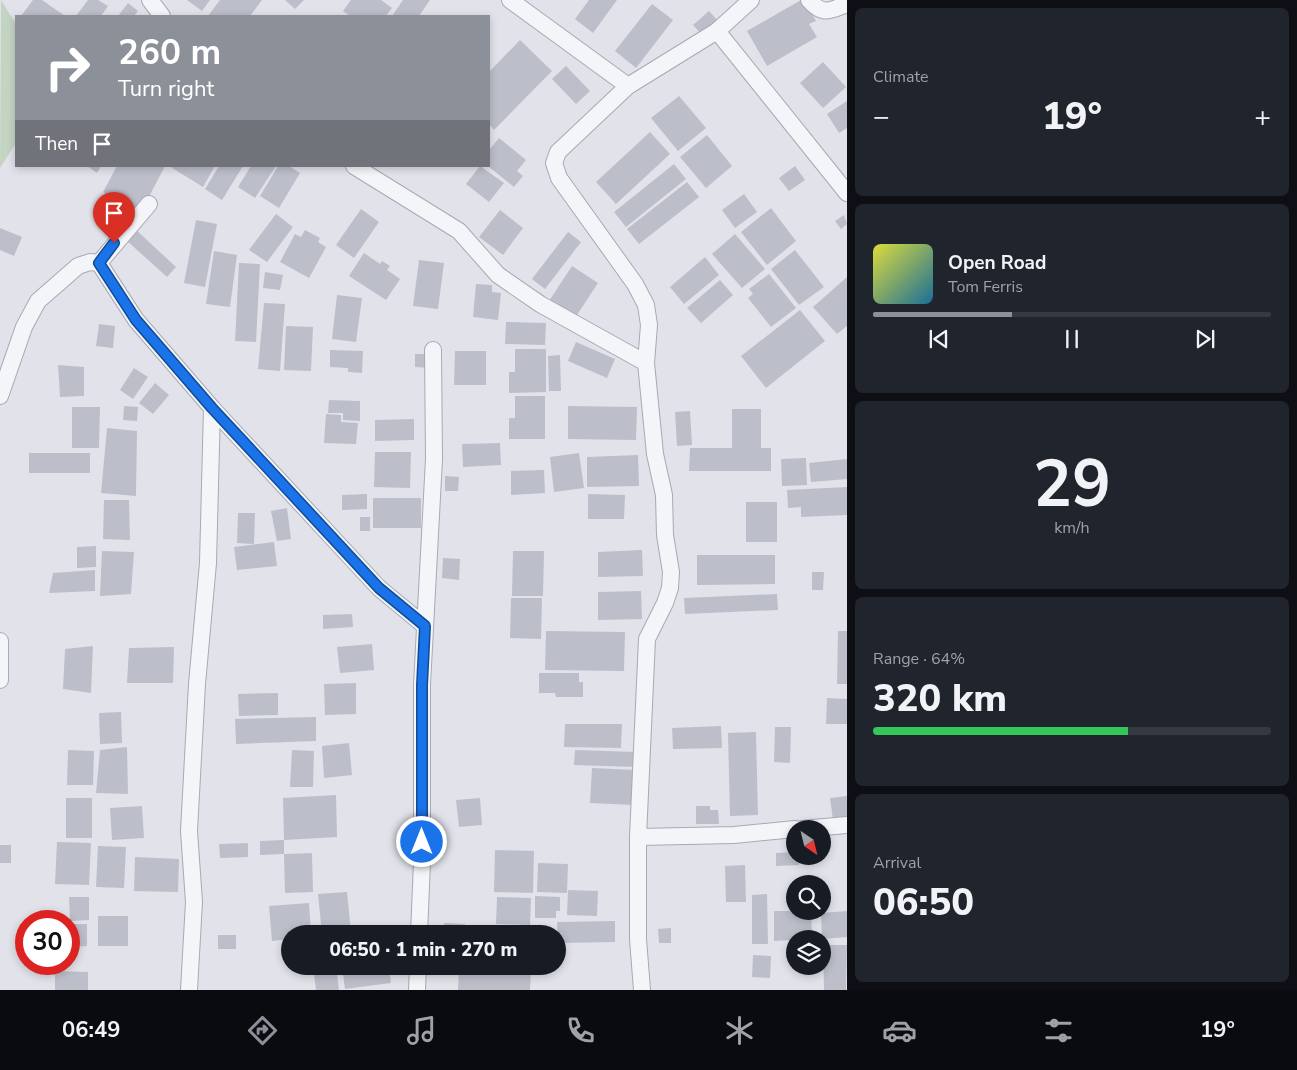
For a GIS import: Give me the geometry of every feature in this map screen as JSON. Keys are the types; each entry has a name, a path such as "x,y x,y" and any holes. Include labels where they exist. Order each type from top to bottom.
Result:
{"street":[{"path":"150,0 161,15"},
{"path":"510,0 628,86"},
{"path":"642,990 638,939 638,837 648,639 665,603 670,588 671,572 665,536 664,495 656,454 646,363 649,325 646,305 635,284 559,178 554,163 558,152 628,86 717,31 751,0"},
{"path":"809,0 817,9 823,11 847,4"},
{"path":"717,31 847,193"},
{"path":"356,167 459,231 498,275 540,304 646,363"},
{"path":"99,263 149,204"},
{"path":"0,396 24,327 38,301 78,266 90,262 99,263"},
{"path":"99,263 136,320 212,408 379,588 425,626"},
{"path":"420,925 422,685 434,459 433,350"},
{"path":"189,990 194,902 189,831 197,684 208,563 212,408"},
{"path":"0,641 0,680"},
{"path":"831,826 847,825"},
{"path":"638,837 734,835 786,830"},
{"path":"417,990 418,975"}],"green space":[{"path":"1,0 15,22 15,145 0,168"}],"building":[{"path":"33,0 42,0 64,15 22,15"},
{"path":"88,0 98,0 108,6 102,15 77,15"},
{"path":"187,0 210,0 202,11"},
{"path":"220,0 262,0 251,15 209,15"},
{"path":"285,0 304,0 295,9"},
{"path":"351,0 381,0 392,8 387,15 349,15 343,11"},
{"path":"403,0 430,0 420,15 393,15"},
{"path":"589,0 617,0 593,33 575,19"},
{"path":"804,0 816,21 809,24 817,37 767,66 747,31"},
{"path":"128,3 138,11 135,15 119,15"},
{"path":"652,4 673,20 636,68 615,51"},
{"path":"709,11 718,21 702,35 693,25"},
{"path":"520,40 552,71 494,130 490,125 490,71"},
{"path":"823,62 846,87 823,108 800,83"},
{"path":"566,66 590,91 576,104 552,79"},
{"path":"679,96 706,128 678,151 651,118"},
{"path":"847,101 847,128 839,133 827,114"},
{"path":"650,132 670,154 616,204 596,182"},
{"path":"707,135 732,166 706,188 680,157"},
{"path":"499,138 526,160 517,171 523,176 514,187 489,167 490,149"},
{"path":"674,164 686,179 626,227 614,212"},
{"path":"795,166 805,180 789,191 779,178"},
{"path":"88,167 100,167 97,173"},
{"path":"116,167 164,167 141,212 103,192"},
{"path":"171,167 214,167 203,187"},
{"path":"218,167 242,167 222,200 205,189"},
{"path":"250,167 275,167 255,198 238,187"},
{"path":"277,167 291,167 300,173 279,208 260,196"},
{"path":"479,167 504,183 489,202 466,184"},
{"path":"687,182 699,197 639,244 627,229"},
{"path":"744,194 757,212 735,228 722,210"},
{"path":"106,198 117,208 120,204 134,215 121,230 97,209"},
{"path":"771,208 796,241 767,265 741,232"},
{"path":"361,209 379,222 354,258 336,245"},
{"path":"500,210 523,228 503,255 479,237"},
{"path":"276,214 293,227 267,262 249,250"},
{"path":"844,215 847,224 841,229 835,221"},
{"path":"196,220 217,224 205,287 184,283"},
{"path":"0,228 22,237 14,256 0,250"},
{"path":"135,229 176,267 167,277 126,240"},
{"path":"305,230 320,238 318,242 326,247 309,278 280,262 295,234 301,237"},
{"path":"568,232 581,242 545,289 532,279"},
{"path":"735,234 765,269 742,288 712,254"},
{"path":"795,250 824,287 799,305 771,269"},
{"path":"214,251 237,255 230,307 206,304"},
{"path":"364,253 380,264 382,261 390,266 387,270 400,279 386,300 349,276"},
{"path":"705,257 719,275 684,304 670,287"},
{"path":"419,260 444,263 438,309 413,306"},
{"path":"239,263 260,264 256,342 235,341"},
{"path":"572,266 598,283 575,318 549,301"},
{"path":"265,272 283,275 280,290 263,288"},
{"path":"769,274 796,308 771,327 748,298 753,294 749,289"},
{"path":"847,277 847,326 837,334 813,307"},
{"path":"720,280 733,295 701,323 687,308"},
{"path":"476,284 492,285 492,292 501,293 498,320 473,317"},
{"path":"337,295 362,298 356,342 332,339"},
{"path":"264,303 285,304 280,371 258,369"},
{"path":"800,310 825,341 766,388 741,356"},
{"path":"506,322 546,323 545,345 505,344"},
{"path":"99,324 115,326 113,348 96,346"},
{"path":"286,326 313,327 311,371 284,370"},
{"path":"576,342 615,359 607,378 568,361"},
{"path":"515,349 546,349 546,392 509,393 509,372 515,372"},
{"path":"330,350 363,351 362,373 348,372 348,368 330,367"},
{"path":"455,351 486,351 486,385 454,385"},
{"path":"415,354 430,354 430,368 415,367"},
{"path":"560,355 561,391 549,391 548,356"},
{"path":"58,365 84,367 84,396 60,397"},
{"path":"134,368 148,377 133,399 120,390"},
{"path":"155,383 169,395 153,414 139,403"},
{"path":"515,396 545,396 545,439 509,439 509,418 515,418"},
{"path":"329,400 360,401 360,421 343,420 343,413 328,413"},
{"path":"124,406 138,407 137,421 123,420"},
{"path":"568,406 637,407 636,440 568,439"},
{"path":"72,407 100,407 99,448 72,448"},
{"path":"732,409 761,409 761,448 771,448 771,471 689,471 690,448 732,448"},
{"path":"690,411 692,445 677,446 675,412"},
{"path":"326,414 341,415 341,422 358,423 356,444 324,443"},
{"path":"414,419 414,440 375,441 375,420"},
{"path":"107,428 137,431 136,496 101,493"},
{"path":"500,443 501,465 463,467 462,444"},
{"path":"375,452 411,452 410,488 374,487"},
{"path":"29,453 90,453 90,473 29,473"},
{"path":"579,453 584,488 554,492 550,457"},
{"path":"638,455 639,486 587,487 587,457"},
{"path":"806,458 807,485 782,486 781,459"},
{"path":"847,459 847,479 811,482 809,463"},
{"path":"544,470 545,493 511,495 511,471"},
{"path":"445,476 459,477 458,491 445,491"},
{"path":"847,487 847,515 801,517 801,507 788,508 787,490"},
{"path":"367,494 367,509 342,510 342,495"},
{"path":"588,494 625,495 624,519 588,519"},
{"path":"373,498 421,498 421,528 373,528"},
{"path":"104,500 129,500 130,540 103,539"},
{"path":"746,502 777,502 777,542 746,542"},
{"path":"287,508 291,539 277,541 271,511"},
{"path":"238,513 255,513 254,544 237,543"},
{"path":"360,517 370,517 370,531 360,531"},
{"path":"274,542 277,566 237,570 234,547"},
{"path":"96,546 96,567 77,568 77,547"},
{"path":"642,550 643,576 598,577 598,552"},
{"path":"102,551 134,552 131,594 100,596"},
{"path":"513,551 544,551 543,596 512,596"},
{"path":"697,555 775,555 775,584 697,585"},
{"path":"443,558 460,559 459,580 442,578"},
{"path":"95,570 95,591 49,593 53,573"},
{"path":"812,572 824,572 823,590 812,590"},
{"path":"641,591 642,619 598,620 598,592"},
{"path":"777,594 778,610 685,614 684,598"},
{"path":"511,598 542,598 541,639 510,638"},
{"path":"352,614 353,627 323,629 323,615"},
{"path":"546,631 625,632 624,671 545,670"},
{"path":"838,631 847,631 847,684 837,684"},
{"path":"372,644 374,670 340,673 337,647"},
{"path":"93,646 91,693 63,689 65,649"},
{"path":"174,647 173,683 127,683 129,648"},
{"path":"539,673 579,673 579,682 583,682 583,697 556,697 555,693 539,693"},
{"path":"356,683 356,714 325,715 324,684"},
{"path":"278,693 278,715 239,716 238,694"},
{"path":"827,698 847,699 847,724 826,724"},
{"path":"121,712 122,743 100,744 99,713"},
{"path":"316,717 316,741 236,744 235,719"},
{"path":"565,724 622,724 621,748 564,747"},
{"path":"721,726 722,748 673,749 672,728"},
{"path":"775,727 791,727 790,763 774,762"},
{"path":"756,732 758,815 730,816 728,733"},
{"path":"349,743 352,775 324,778 322,746"},
{"path":"127,747 128,794 96,793 100,750"},
{"path":"68,750 94,751 93,785 67,785"},
{"path":"292,750 314,751 313,787 290,787"},
{"path":"575,750 637,752 637,767 574,765"},
{"path":"592,768 635,770 633,805 590,803"},
{"path":"336,795 337,837 284,840 283,798"},
{"path":"847,796 847,818 833,820 830,798"},
{"path":"66,798 92,798 92,838 66,838"},
{"path":"480,798 482,825 459,827 456,800"},
{"path":"142,806 144,838 112,840 110,808"},
{"path":"696,806 710,806 710,810 718,810 719,824 696,824"},
{"path":"284,840 284,854 260,855 260,841"},
{"path":"57,842 91,843 89,885 55,884"},
{"path":"248,843 248,857 220,858 219,844"},
{"path":"0,845 11,845 11,863 0,863"},
{"path":"98,846 126,847 124,888 96,887"},
{"path":"495,850 534,851 533,893 494,892"},
{"path":"786,852 786,865 799,865 776,866 776,853"},
{"path":"312,853 313,892 285,893 284,854"},
{"path":"135,857 179,859 178,892 134,891"},
{"path":"538,863 568,864 567,893 537,892"},
{"path":"745,865 746,902 726,902 725,866"},
{"path":"568,890 598,891 597,916 567,915"},
{"path":"347,892 350,925 321,925 318,894"},
{"path":"767,894 768,944 752,944 752,895"},
{"path":"535,896 560,897 560,911 556,911 556,918 535,918"},
{"path":"69,897 89,897 89,920 80,920 80,910 70,910"},
{"path":"497,897 531,898 530,925 496,924"},
{"path":"309,903 310,925 281,925 281,940 272,941 269,906"},
{"path":"774,911 786,911 786,920 811,920 812,930 786,930 786,940 774,941"},
{"path":"847,911 847,937 831,938 831,930 822,930 821,920 831,920 831,912"},
{"path":"98,916 128,916 128,946 98,946"},
{"path":"615,921 615,942 566,943 566,925 557,925 557,922"},
{"path":"444,923 465,924 465,925 444,925"},
{"path":"80,924 87,924 87,946 80,946"},
{"path":"671,928 671,943 659,943 658,929"},
{"path":"218,935 236,935 236,949 218,949"},
{"path":"831,945 847,945 846,990 824,990 824,975 831,975"},
{"path":"753,955 771,956 770,978 752,977"},
{"path":"80,972 88,972 88,990 55,990 55,975 80,975"},
{"path":"314,975 337,975 339,990 316,990"},
{"path":"343,975 390,975 391,983 345,989"},
{"path":"459,975 531,975 530,990 458,990"}],"route":[{"path":"114,243 99,263 136,320 212,408 379,588 425,626 422,685 422,842"}]}
